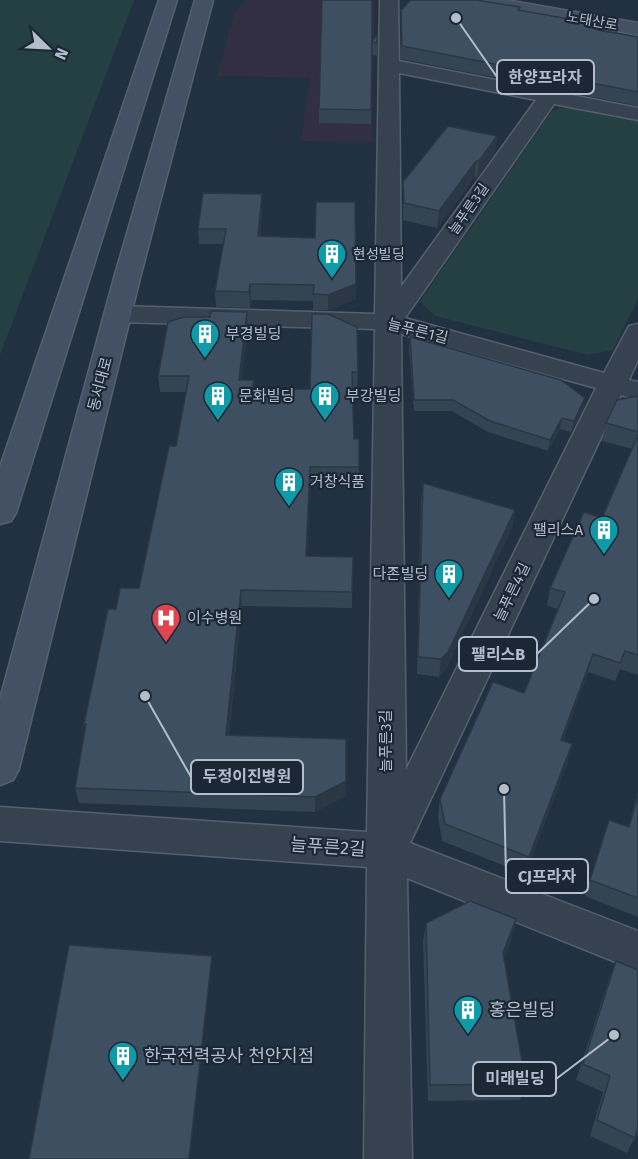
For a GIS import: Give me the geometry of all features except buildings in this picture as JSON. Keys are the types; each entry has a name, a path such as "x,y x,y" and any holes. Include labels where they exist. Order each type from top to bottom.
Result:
{"main road":[{"path":"0,513 168,0"},
{"name":"동서대로","path":"0,769 118,314 204,0"},
{"name":"노태산로","path":"475,0 638,29"}],"street":[{"name":"늘푸른3길","path":"388,1159 386,851 389,0"},
{"path":"388,65 638,114"},
{"name":"늘푸른3길","path":"389,322 549,96"},
{"name":"늘푸른1길","path":"118,314 389,322 625,388"},
{"name":"늘푸른4길","path":"386,851 625,388 638,332"},
{"name":"늘푸른2길","path":"0,824 386,851 638,951"}],"shaded area":[{"path":"245,0 375,0 372,143 301,141 310,78 217,76 234,15"}],"green space":[{"path":"0,0 134,0 0,355"},
{"path":"566,107 638,121 638,299 613,350 589,355 435,316 420,301 552,111"}],"place":[{"name":"한양프라자","path":"456,18"},
{"name":"현성빌딩","path":"332,280"},
{"name":"부경빌딩","path":"205,360"},
{"name":"문화빌딩","path":"218,422"},
{"name":"부강빌딩","path":"325,422"},
{"name":"거창식품","path":"289,508"},
{"name":"팰리스A","path":"604,556"},
{"name":"팰리스B","path":"594,599"},
{"name":"다존빌딩","path":"449,600"},
{"name":"이수병원","path":"166,644"},
{"name":"두정이진병원","path":"145,696"},
{"name":"CJ프라자","path":"504,789"},
{"name":"미래빌딩","path":"614,1035"},
{"name":"홍은빌딩","path":"468,1036"},
{"name":"한국전력공사 천안지점","path":"123,1082"}]}
